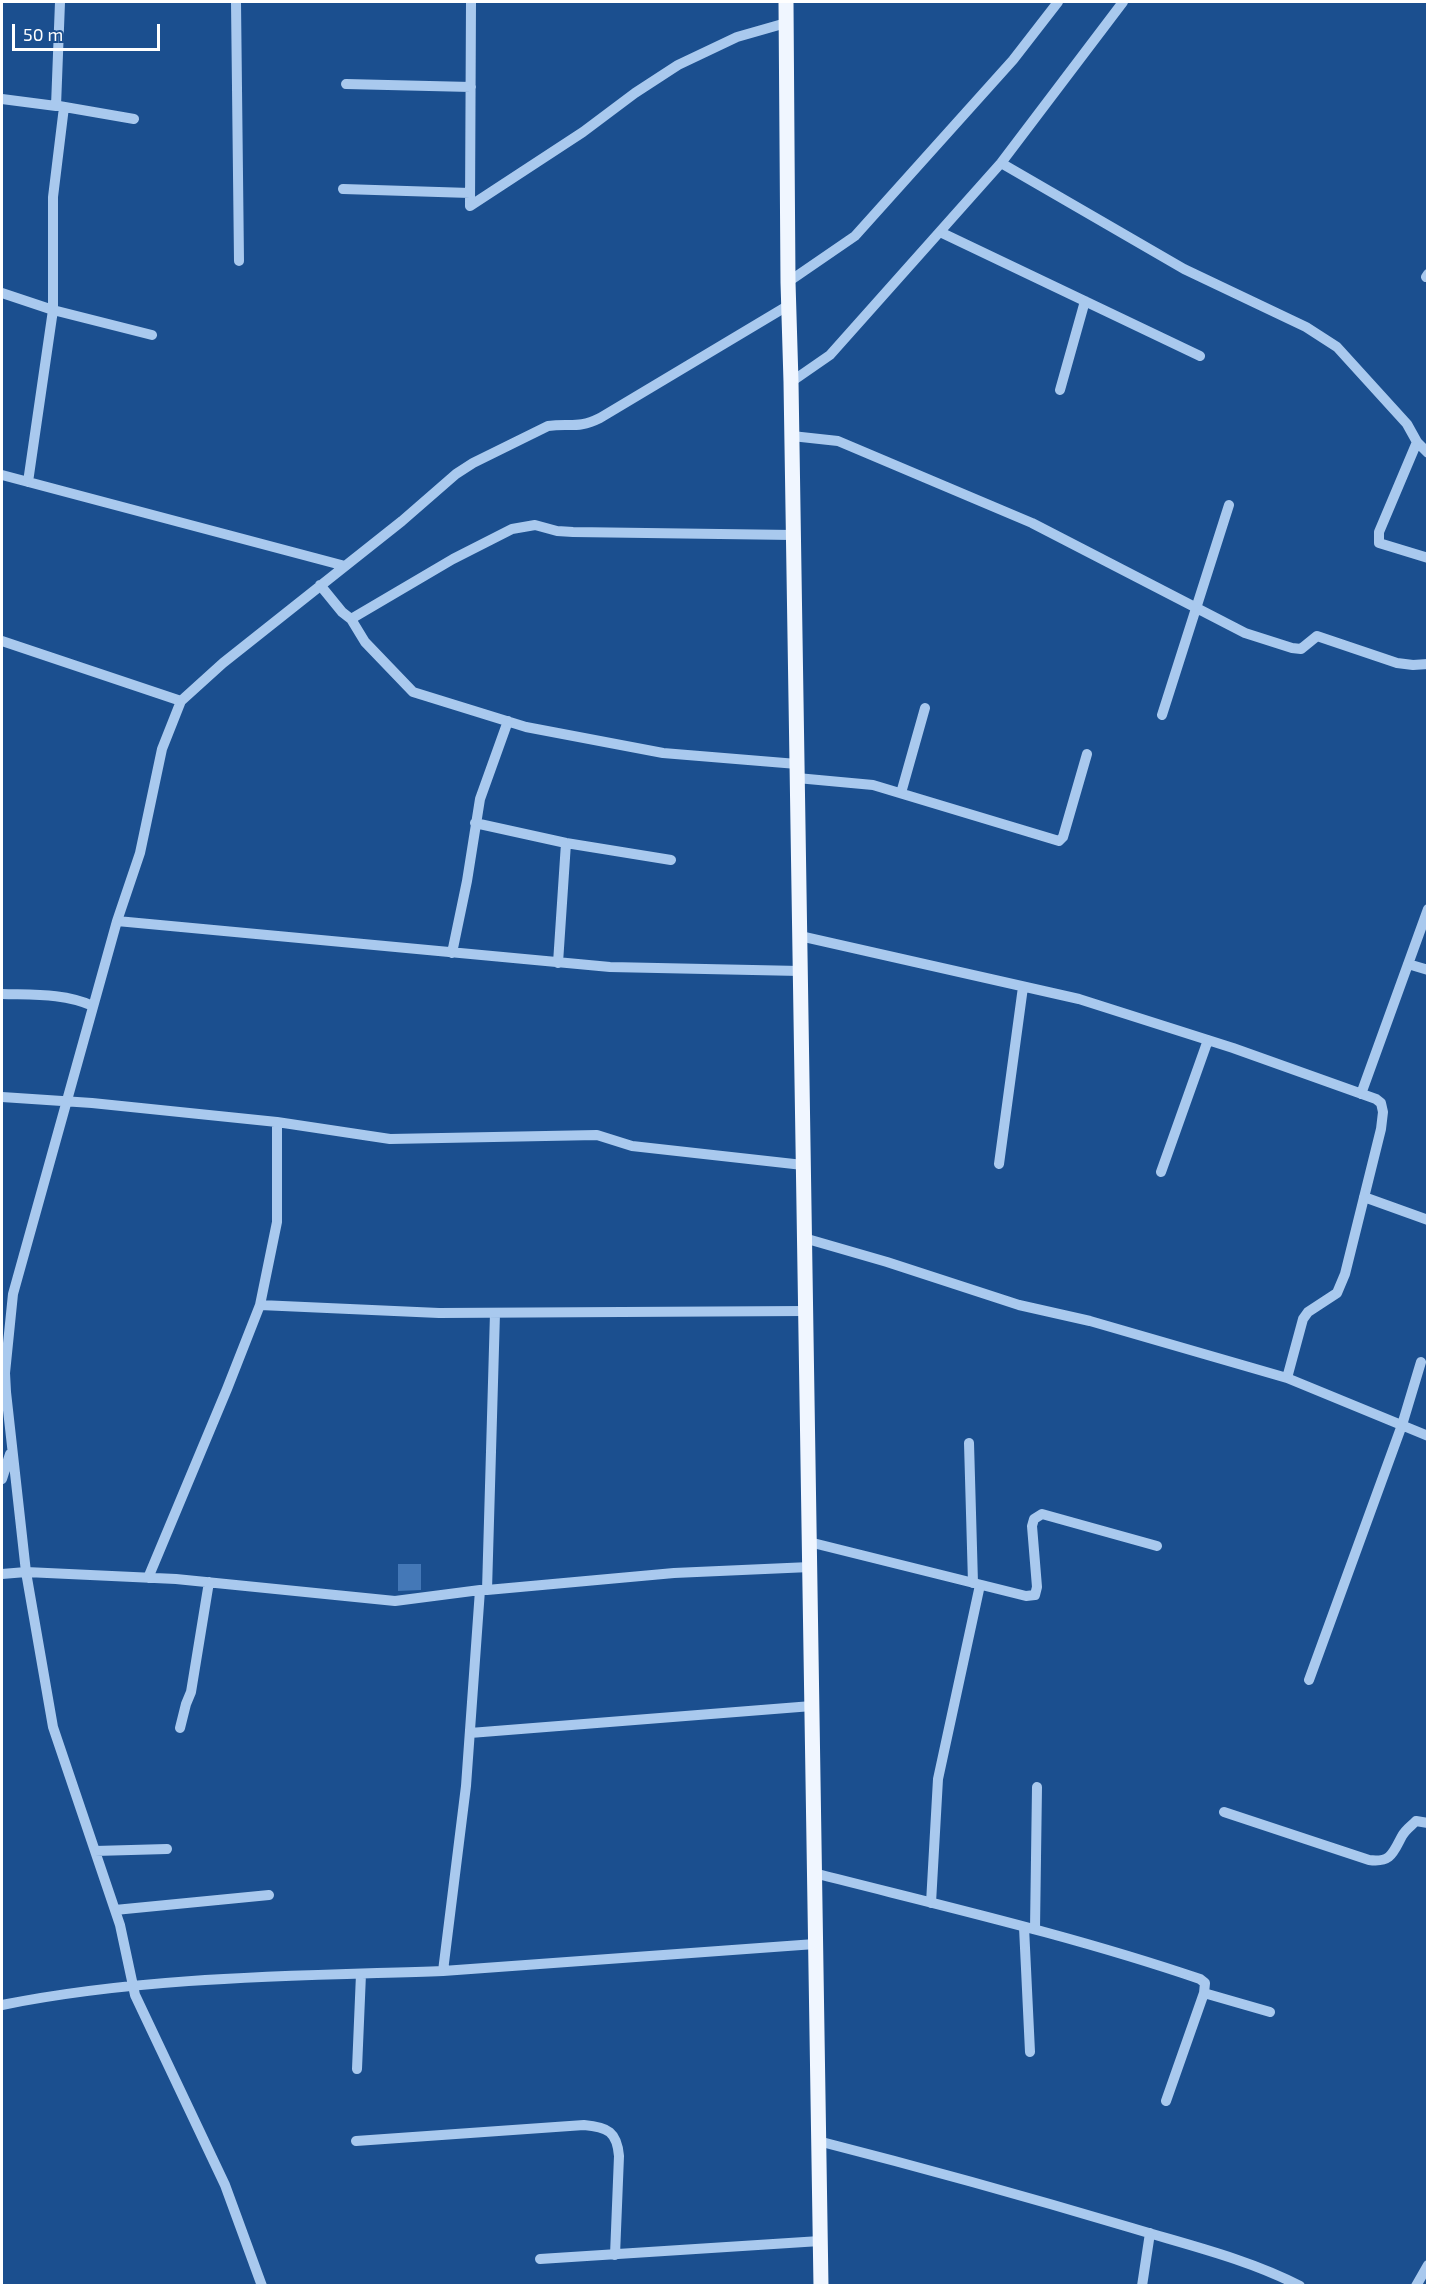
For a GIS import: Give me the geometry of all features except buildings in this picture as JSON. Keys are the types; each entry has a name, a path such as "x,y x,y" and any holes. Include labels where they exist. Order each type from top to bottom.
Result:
{"main road":[{"path":"786,2 788,282 821,2286"}],"street":[{"path":"28,482 53,310 53,197 60,106 60,2"},
{"path":"236,2 239,261"},
{"path":"471,2 470,206 583,132 635,93 678,65 737,37 786,23"},
{"path":"788,282 855,236 1013,60 1058,2"},
{"path":"791,381 830,355 1001,163 1123,2"},
{"path":"346,84 471,87"},
{"path":"2,99 134,119"},
{"path":"1001,163 1184,269 1306,327 1337,347 1407,424 1417,442 1428,453"},
{"path":"343,189 471,193"},
{"path":"940,232 1200,356"},
{"path":"2,293 53,310 152,335"},
{"path":"1060,390 1085,301"},
{"path":"262,2286 225,2185 135,1995 115,1910 53,1727 26,1572 5,1413 7,1300 117,921 140,852 162,749 180,701 222,663 323,588 345,566 430,498 456,474 473,463 548,426 561,424 586,426 789,306"},
{"path":"792,436 838,441 1032,523 1245,633 1301,649 1317,636 1396,663 1428,664"},
{"path":"1417,442 1379,532 1379,543 1428,558"},
{"path":"2,475 345,566"},
{"path":"1162,715 1229,505"},
{"path":"351,619 453,559 512,529 535,525 557,531 573,532 793,535"},
{"path":"323,588 342,612 351,619 365,642 413,692 526,727 663,753 797,771 873,785 1059,841 1063,837 1087,754"},
{"path":"2,641 180,701"},
{"path":"901,794 926,708"},
{"path":"452,953 467,881 480,799 508,721"},
{"path":"475,823 566,843 671,860"},
{"path":"558,963 566,843"},
{"path":"1360,1094 1428,909"},
{"path":"117,921 610,967 800,971"},
{"path":"800,936 1079,999 1208,1040 1381,1103 1383,1112 1345,1274 1337,1293 1308,1312 1303,1320 1287,1378"},
{"path":"1408,964 1428,970"},
{"path":"999,1164 1023,987"},
{"path":"2,994 49,994 79,999 93,1006"},
{"path":"1161,1172 1208,1040"},
{"path":"2,1097 92,1103 277,1122 390,1139 597,1135 632,1146 803,1164"},
{"path":"148,1578 260,1305 277,1222 277,1122"},
{"path":"1364,1197 1428,1220"},
{"path":"804,1238 1019,1305 1090,1321 1287,1378 1428,1437"},
{"path":"260,1305 439,1313 806,1311"},
{"path":"444,1971 466,1786 483,1590 495,1313"},
{"path":"1310,1680 1402,1425 1421,1362"},
{"path":"931,1903 938,1779 976,1584 969,1443"},
{"path":"2,1479 11,1452"},
{"path":"809,1542 1026,1596 1035,1595 1037,1587 1032,1526 1034,1519 1042,1514 1157,1546"},
{"path":"2,1574 26,1572 208,1582 395,1601 483,1590 675,1573 810,1567"},
{"path":"180,1728 191,1692 208,1582"},
{"path":"470,1733 812,1706"},
{"path":"1030,2052 1030,1928 1037,1787"},
{"path":"1224,1812 1380,1862 1391,1857 1403,1834 1416,1821 1428,1822"},
{"path":"95,1851 167,1849"},
{"path":"814,1873 1030,1928 1200,1979 1205,1983 1204,1993 1166,2101"},
{"path":"115,1910 269,1895"},
{"path":"2,2005 58,1994 248,1978 444,1971 815,1944"},
{"path":"357,2069 362,1974"},
{"path":"1204,1993 1270,2012"},
{"path":"356,2140 584,2126 599,2126 606,2129 618,2143 619,2156 615,2254"},
{"path":"819,2141 972,2181 1150,2233 1274,2272 1300,2286"},
{"path":"1142,2286 1150,2233"},
{"path":"540,2259 820,2241"},
{"path":"1416,2286 1428,2265"}]}
